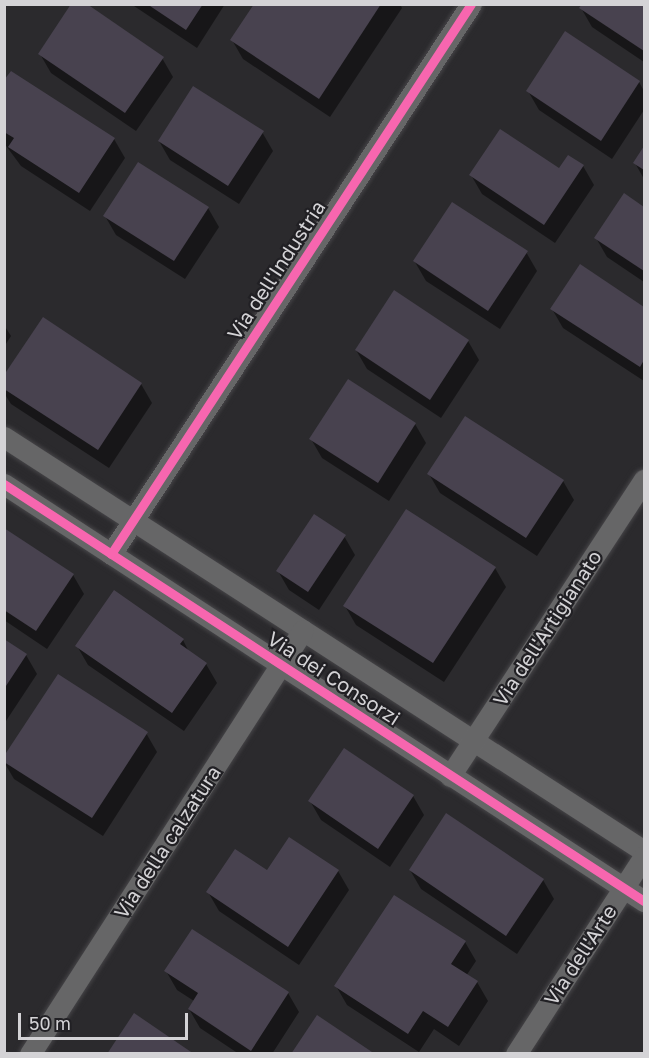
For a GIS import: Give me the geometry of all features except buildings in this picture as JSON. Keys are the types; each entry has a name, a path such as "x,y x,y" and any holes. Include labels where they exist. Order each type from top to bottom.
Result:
{"street":[{"name":"Via dell'Industria","path":"111,554 471,4"},
{"name":"Via dei Consorzi","path":"4,436 645,851"},
{"name":"Via dell'Artigianato","path":"450,776 645,480"},
{"name":"Via dei Consorzi","path":"4,484 645,901"},
{"name":"Via della calzatura","path":"30,1053 303,630"},
{"name":"Via dell'Arte","path":"516,1053 645,856"}],"cycle path":[{"path":"111,554 471,4"},
{"path":"4,484 644,901"}]}
